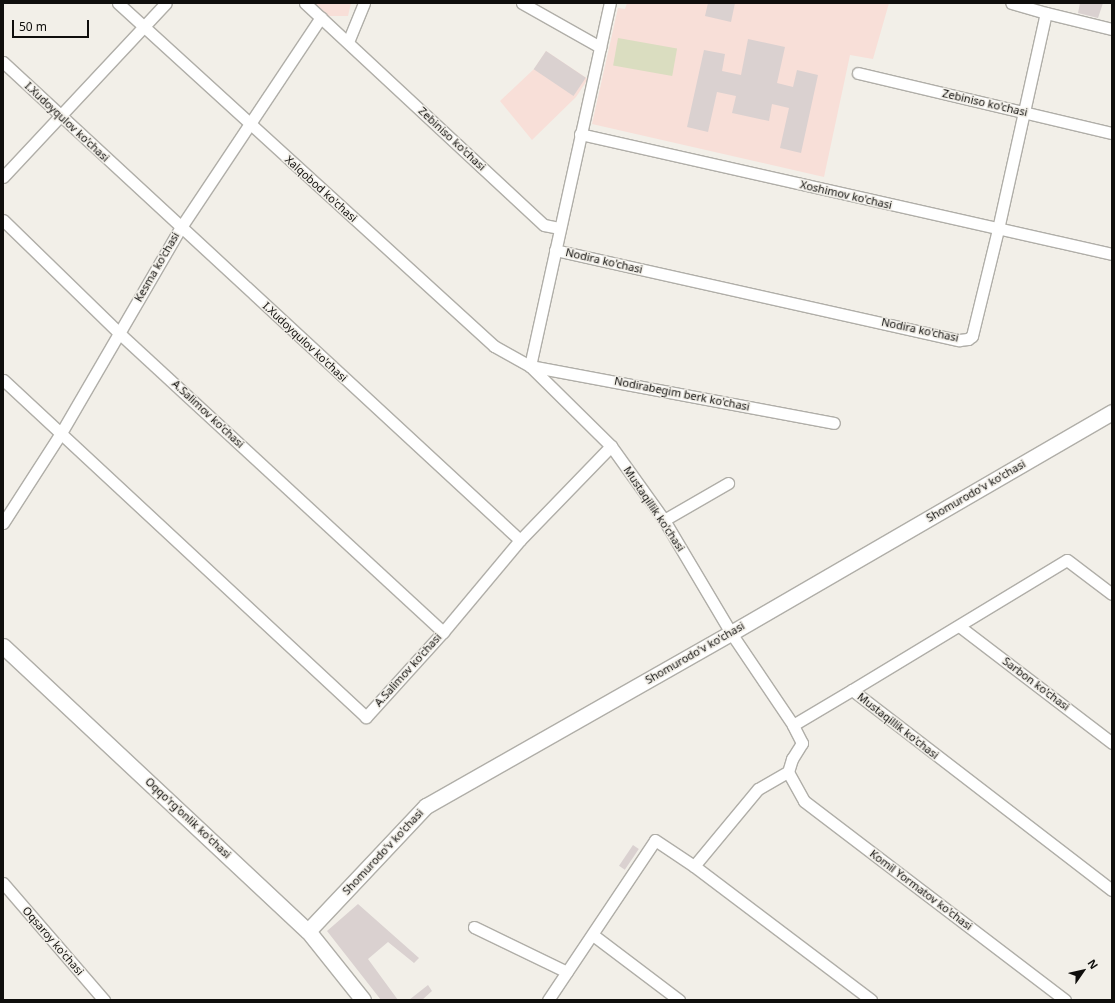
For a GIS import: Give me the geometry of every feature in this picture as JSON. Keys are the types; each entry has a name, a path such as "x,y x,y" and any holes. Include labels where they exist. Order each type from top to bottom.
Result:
{"street":[{"name":"Xalqobod ko'chasi","path":"118,3 494,346 530,366"},
{"path":"3,177 62,116 166,3"},
{"name":"Zebiniso ko'chasi","path":"305,3 544,225 560,228"},
{"path":"348,42 364,3"},
{"path":"522,3 600,47"},
{"path":"530,366 610,3"},
{"path":"1011,3 1112,29"},
{"name":"Nodira ko'chasi","path":"555,250 965,339 972,336 998,229 1046,13"},
{"name":"Kesma ko'chasi","path":"3,524 61,433 180,227 321,17"},
{"name":"I.Xudoyqulov ko'chasi","path":"3,62 520,540"},
{"name":"Zebiniso ko'chasi","path":"858,73 1112,132"},
{"name":"Xoshimov ko'chasi","path":"580,134 1112,254"},
{"name":"A.Salimov ko'chasi","path":"3,220 119,332 443,632 366,717 3,380"},
{"name":"Nodirabegim berk ko'chasi","path":"530,366 834,423"},
{"name":"Mustaqillik ko'chasi","path":"530,366 611,446 664,520 731,633 793,726 852,690 1112,890"},
{"name":"Shomurodo'v ko'chasi","path":"308,932 426,806 731,633 1112,412"},
{"path":"443,632 520,540 611,446"},
{"path":"664,520 728,483"},
{"path":"852,690 1067,560 1112,594"},
{"name":"Sarbon ko'chasi","path":"959,626 1112,743"},
{"name":"Oqqo'rg'onlik ko'chasi","path":"3,646 308,932 363,1000"},
{"path":"694,866 758,789 788,772 792,759 802,743 793,726"},
{"name":"Komil Yormatov ko'chasi","path":"788,772 804,801 1065,1000"},
{"path":"548,1000 593,935 655,840 694,866 871,1000"},
{"name":"Oqsaroy ko'chasi","path":"3,882 104,1000"},
{"path":"474,927 567,972"},
{"path":"593,935 679,1000"}],"shaded area":[{"path":"313,3 351,3 348,16 328,16"},
{"path":"627,3 889,3 873,59 850,55 824,177 592,124 618,8 625,9"},
{"path":"546,51 588,79 576,97 532,140 500,101 534,69"}],"green space":[{"path":"618,38 677,48 672,76 613,66"}],"building":[{"path":"708,3 735,3 731,22 705,16"},
{"path":"1080,3 1103,3 1098,18 1078,13"},
{"path":"748,39 785,47 777,83 793,87 797,70 818,75 801,153 780,148 789,108 772,104 769,121 732,113 736,96 717,92 708,132 687,127 704,50 725,54 722,71 741,75"},
{"path":"546,51 586,78 573,96 534,69"},
{"path":"633,845 639,849 625,870 619,866"},
{"path":"358,904 419,958 414,963 388,942 368,959 398,1000 381,1000 327,931"},
{"path":"428,985 432,991 422,1000 409,1000"}]}
